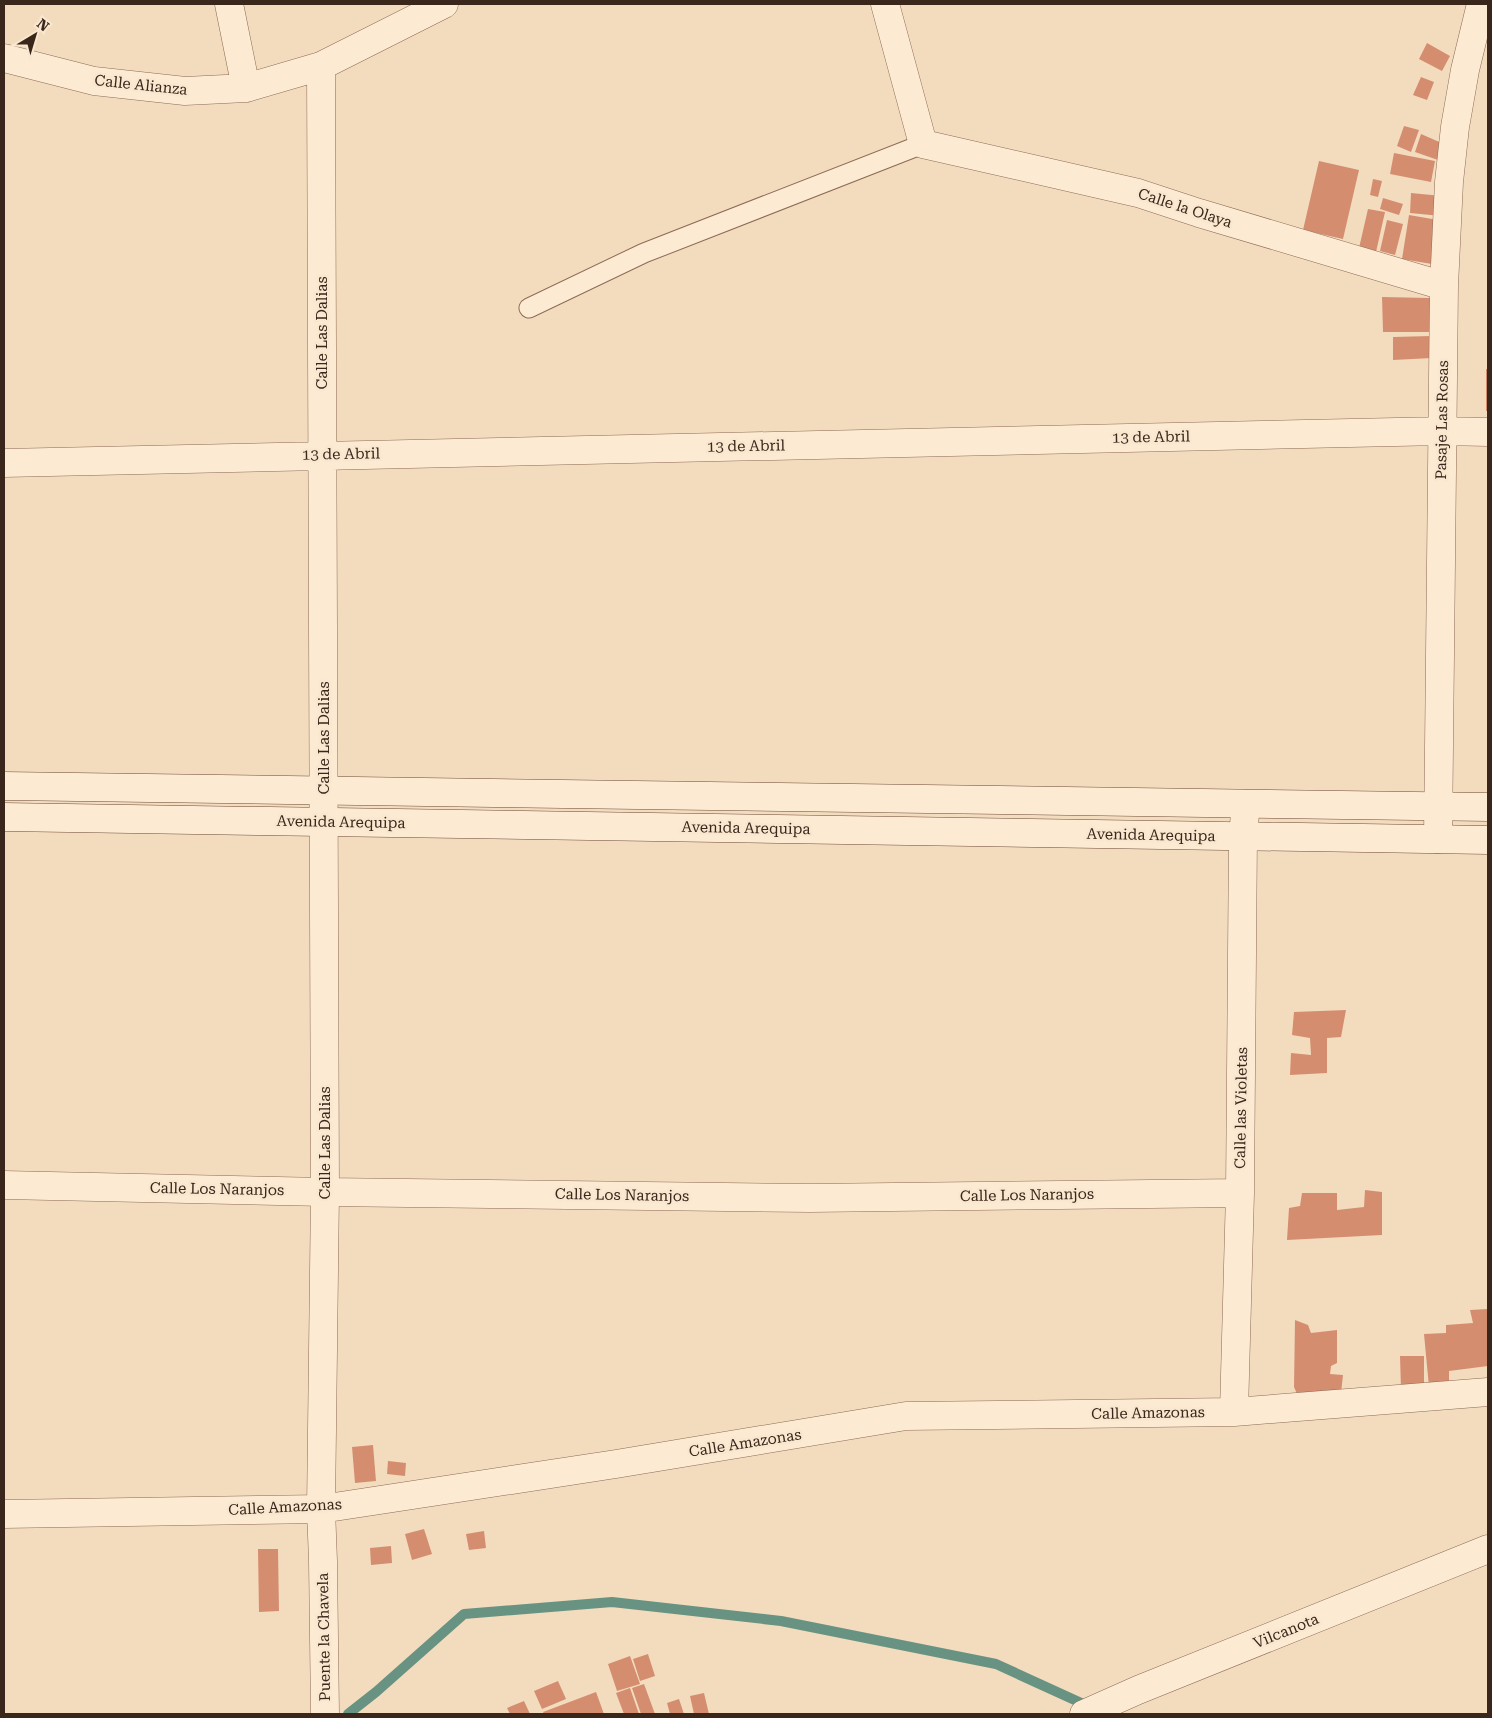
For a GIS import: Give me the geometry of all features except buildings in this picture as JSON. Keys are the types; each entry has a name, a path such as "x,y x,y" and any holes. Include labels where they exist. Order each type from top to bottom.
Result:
{"street":[{"path":"228,4 246,88"},
{"name":"Calle Alianza","path":"4,58 94,81 184,91 246,88 321,66 444,4"},
{"path":"885,4 923,144"},
{"name":"Pasaje Las Rosas","path":"1438,839 1444,286 1449,182 1464,70 1481,4"},
{"name":"Calle Las Dalias","path":"321,66 325,1192 321,1509 323,1561"},
{"name":"Calle la Olaya","path":"923,144 1138,193 1444,286"},
{"name":"13 de Abril","path":"4,463 323,454 1442,431 1488,432"},
{"name":"Avenida Arequipa","path":"4,786 1488,807"},
{"name":"Calle las Violetas","path":"1234,1412 1240,1193 1243,835 1246,804"},
{"name":"Avenida Arequipa","path":"4,817 1488,840"},
{"name":"Calle Los Naranjos","path":"4,1185 325,1192 810,1198 1240,1193"},
{"name":"Calle Amazonas","path":"4,1514 321,1509 616,1464 906,1416 1234,1412 1488,1392"},
{"name":"Vilcanota","path":"1084,1714 1138,1690 1488,1549"},
{"name":"Puente la Chavela","path":"323,1561 325,1714"}],"lane":[{"path":"529,308 644,253 923,144"}],"waterway":[{"path":"348,1714 376,1692 464,1614 612,1602 781,1621 996,1664 1090,1707"}]}
